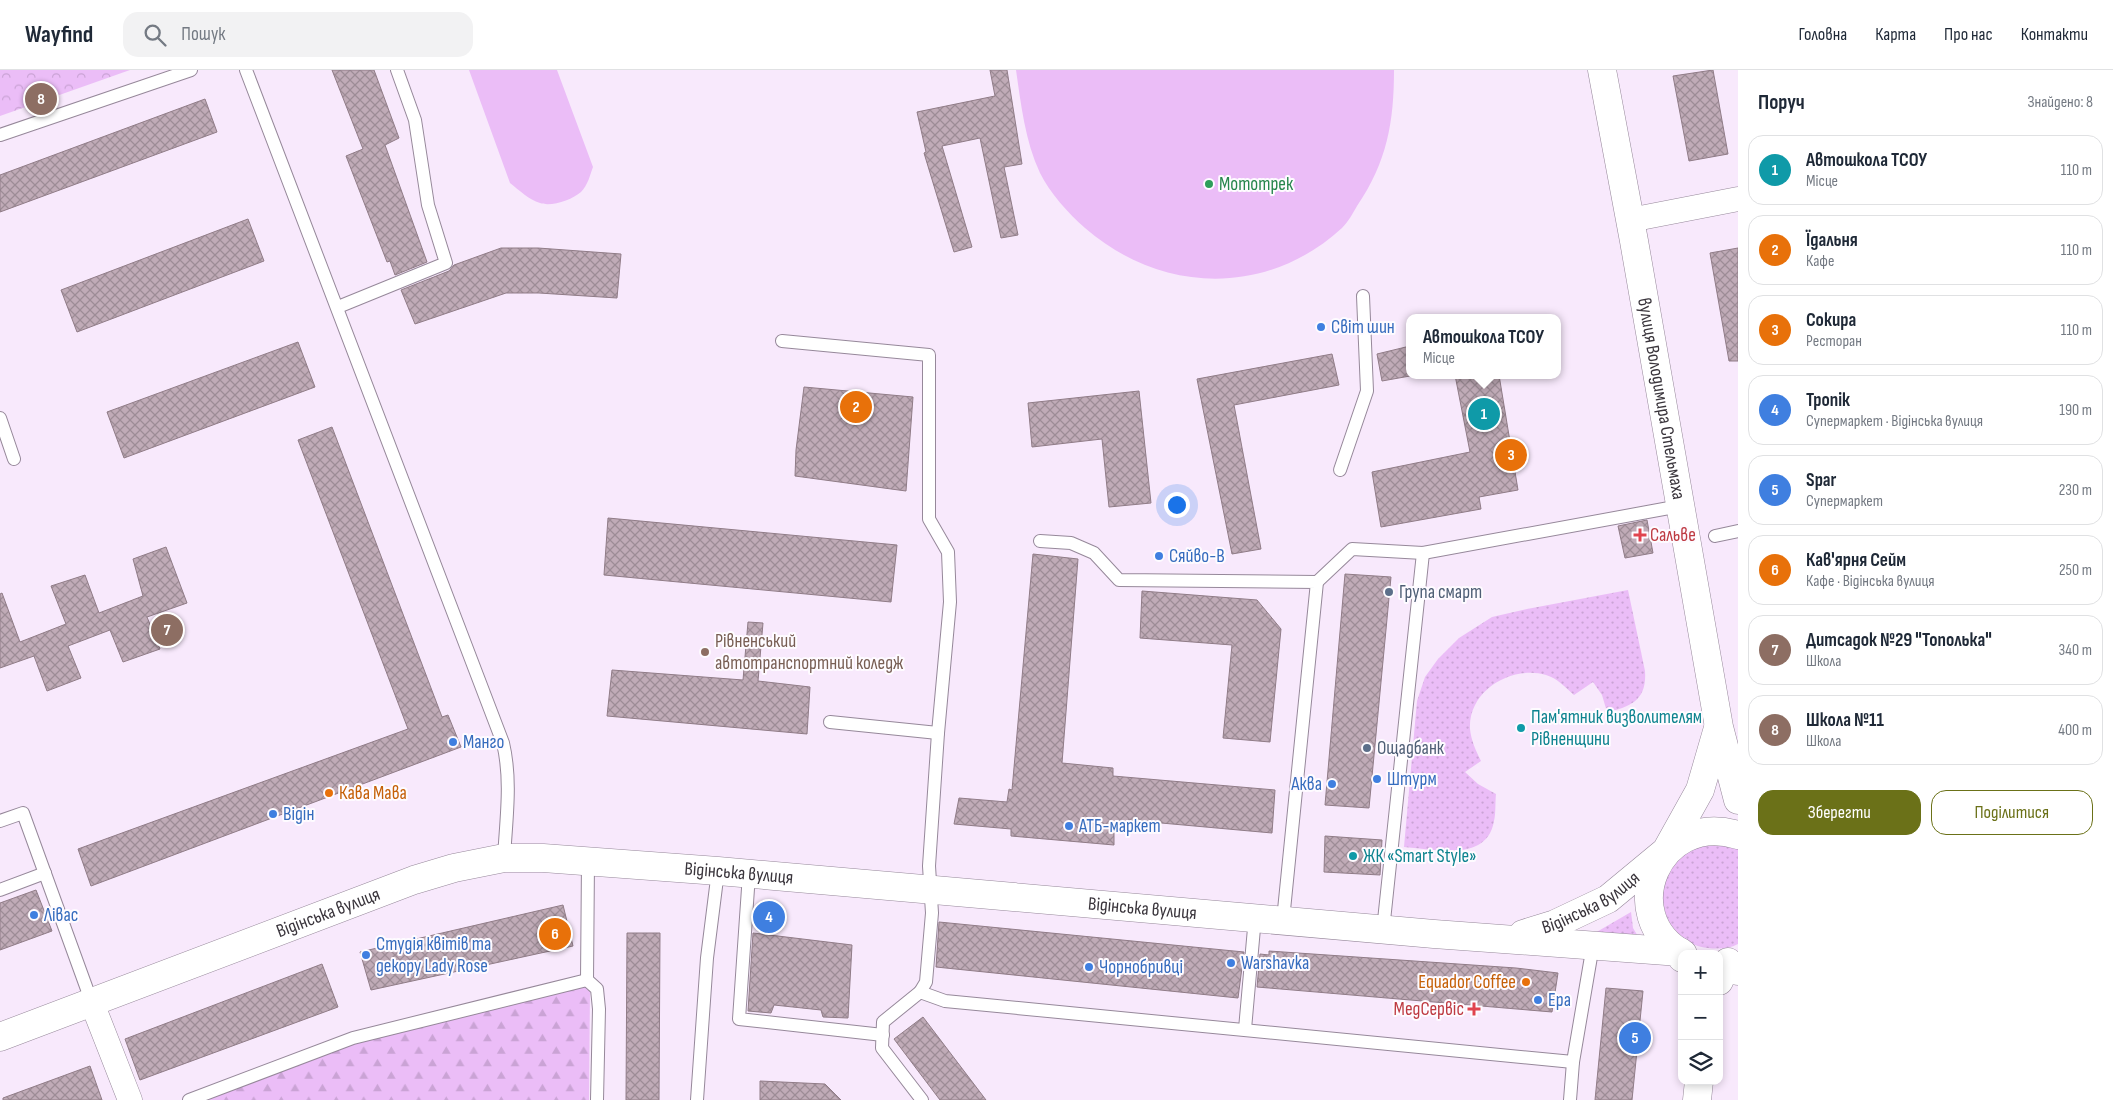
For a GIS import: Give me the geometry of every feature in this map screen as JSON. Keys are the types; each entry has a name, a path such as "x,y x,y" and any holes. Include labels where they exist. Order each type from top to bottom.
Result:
{"main road":[{"name":"вулиця Володимира Стельмаха","path":"1602,70 1719,726 1738,800"},
{"name":"вулиця Володимира Стельмаха","path":"1678,951 1665,940 1655,924 1649,905 1650,886 1655,867 1700,790 1719,726"},
{"name":"Відінська вулиця","path":"1507,938 1555,924 1608,898 1683,838 1703,831 1724,830 1738,835"},
{"name":"Відінська вулиця","path":"0,1037 414,880 454,868 504,858 588,861 718,871 1383,930 1592,945 1678,955"},
{"path":"1697,1100 1699,1085"}],"street":[{"path":"1630,220 1738,199"},
{"path":"92,1003 130,1100"}],"lane":[{"path":"0,135 190,70"},
{"path":"246,70 338,307 502,743 508,762 509,784 504,858"},
{"path":"338,307 446,263 428,205 415,120 397,70"},
{"path":"1340,470 1368,391 1363,296"},
{"path":"782,340 929,355 929,519 948,552 950,602 938,733 929,866 932,913 926,982 920,992 883,1022 882,1048 922,1100"},
{"path":"0,418 14,459"},
{"path":"1283,920 1317,582 1352,550 1424,553 1680,506"},
{"path":"1715,536 1738,531"},
{"path":"1040,541 1070,542 1094,553 1119,580 1317,582"},
{"path":"1383,930 1424,553"},
{"path":"830,722 938,733"},
{"path":"0,821 23,812 92,1003"},
{"path":"586,980 588,861"},
{"path":"697,1100 707,958 718,871"},
{"path":"0,890 45,872"},
{"path":"749,874 739,1019 883,1035"},
{"path":"1245,1029 1255,918"},
{"path":"1570,1100 1573,1062 1592,945"},
{"path":"189,1100 353,1038 586,980"},
{"path":"586,980 597,989 599,1009 597,1100"},
{"path":"920,992 945,1001 1573,1062"}],"green space":[{"path":"0,70 130,70 0,116"},
{"path":"469,70 557,70 593,167 587,183 581,192 561,202 545,204 532,200 510,183"},
{"name":"Мототрек","path":"1016,70 1394,70 1394,89 1387,141 1382,157 1367,190 1342,228 1313,251 1281,266 1248,276 1214,279 1180,275 1147,266 1115,250 1085,228 1066,209 1049,188 1035,161 1024,122"},
{"path":"1628,590 1645,671 1643,689 1636,700 1624,707 1607,712 1602,695 1593,682 1574,695 1554,678 1533,673 1506,677 1494,684 1484,692 1476,703 1471,715 1470,729 1481,761 1465,772 1478,784 1496,794 1495,818 1489,834 1481,843 1458,851 1404,847 1417,701 1425,677 1438,659 1459,638 1492,617"},
{"path":"1704,843 1738,847 1738,944 1731,947 1708,948 1694,945 1682,938 1673,928 1663,904 1663,890 1672,864 1691,849"},
{"path":"1631,912 1633,928 1642,943 1588,937"},
{"path":"583,986 590,991 589,1100 202,1100 354,1043"}],"building":[{"path":"332,70 374,70 399,138 385,145 427,262 395,275 390,261 387,262 346,156 363,149"},
{"path":"990,70 1007,70 1022,164 1004,167 1018,235 1001,238 980,138 942,146 972,247 954,252 924,153 926,152 917,112 995,96"},
{"path":"1713,70 1728,154 1689,161 1673,76"},
{"path":"205,99 217,132 0,212 0,175"},
{"path":"248,219 264,261 77,332 61,290"},
{"path":"501,248 538,248 621,254 617,298 506,293 415,324 401,290 449,271 454,265"},
{"path":"1738,248 1738,361 1729,361 1710,253"},
{"path":"298,342 315,387 124,458 107,412"},
{"path":"1406,347 1406,377 1382,381 1377,354"},
{"path":"1332,354 1339,385 1234,405 1261,549 1232,554 1197,379"},
{"path":"1456,379 1500,379 1518,490 1479,497 1481,509 1381,527 1372,472 1470,452"},
{"path":"804,387 913,397 906,491 795,476 796,450"},
{"path":"1139,391 1151,503 1109,507 1102,439 1032,447 1028,403"},
{"path":"332,427 442,717 448,715 461,747 91,886 78,849 408,729 298,440"},
{"path":"608,518 897,545 891,602 604,575"},
{"path":"1647,520 1653,553 1625,558 1618,526"},
{"path":"166,547 187,603 147,617 160,649 123,662 110,630 68,646 81,678 47,691 34,656 0,668 0,594 2,593 20,642 66,624 51,586 85,575 99,613 143,596 133,559"},
{"path":"1033,554 1078,559 1062,763 1113,768 1113,776 1275,790 1272,833 1128,820 1127,833 1114,832 1114,845 1011,836 1011,829 954,824 959,798 1007,802 1009,789 1012,790"},
{"path":"1345,574 1391,577 1369,808 1325,805"},
{"path":"1142,591 1257,600 1281,629 1270,742 1223,738 1232,645 1140,638"},
{"path":"748,622 763,623 758,681 810,687 807,734 607,716 612,670 743,680"},
{"name":"ЖК «Smart Style»","path":"1325,836 1382,840 1380,875 1324,872"},
{"path":"36,890 52,931 0,950 0,903"},
{"path":"563,905 573,946 371,990 360,952"},
{"path":"939,922 1244,952 1238,998 936,967"},
{"path":"627,933 660,933 659,1100 626,1100"},
{"path":"753,933 852,945 848,1018 823,1017 821,1010 774,1005 771,1013 748,1011"},
{"path":"1269,951 1516,968 1558,973 1552,1012 1257,987 1260,954 1269,955"},
{"path":"322,964 338,1007 140,1080 125,1039"},
{"path":"1606,988 1643,991 1632,1100 1595,1100"},
{"path":"923,1017 986,1100 940,1100 894,1039"},
{"path":"90,1066 102,1100 3,1100 3,1098"},
{"path":"760,1081 825,1084 841,1100 760,1100"}],"place":[{"name":"Школа №11","path":"41,99"},
{"name":"Мототрек","path":"1209,184"},
{"name":"Світ шин","path":"1321,327"},
{"name":"Їдальня","path":"856,407"},
{"name":"Автошкола ТСОУ","path":"1484,414"},
{"name":"Сокира","path":"1511,455"},
{"name":"Сальве","path":"1640,535"},
{"name":"Сяйво-В","path":"1159,556"},
{"name":"Група смарт","path":"1389,592"},
{"name":"Дитсадок №29 \"Тополька\"","path":"167,630"},
{"name":"Рівненський автотранспортний коледж","path":"705,652"},
{"name":"Пам'ятник визволителям Рівненщини","path":"1521,728"},
{"name":"Манго","path":"453,742"},
{"name":"Ощадбанк","path":"1367,748"},
{"name":"Штурм","path":"1377,779"},
{"name":"Аква","path":"1332,784"},
{"name":"Кава Мава","path":"329,793"},
{"name":"Відін","path":"273,814"},
{"name":"АТБ-маркет","path":"1069,826"},
{"name":"ЖК «Smart Style»","path":"1353,856"},
{"name":"Лівас","path":"34,915"},
{"name":"Тропік","path":"769,917"},
{"name":"Кав'ярня Сейм","path":"555,934"},
{"name":"Студія квітів та декору Lady Rose","path":"366,955"},
{"name":"Warshavka","path":"1231,963"},
{"name":"Чорнобривці","path":"1089,967"},
{"name":"Equador Coffee","path":"1526,982"},
{"name":"Ера","path":"1538,1000"},
{"name":"МедСервіс","path":"1474,1009"},
{"name":"Spar","path":"1635,1038"}]}
